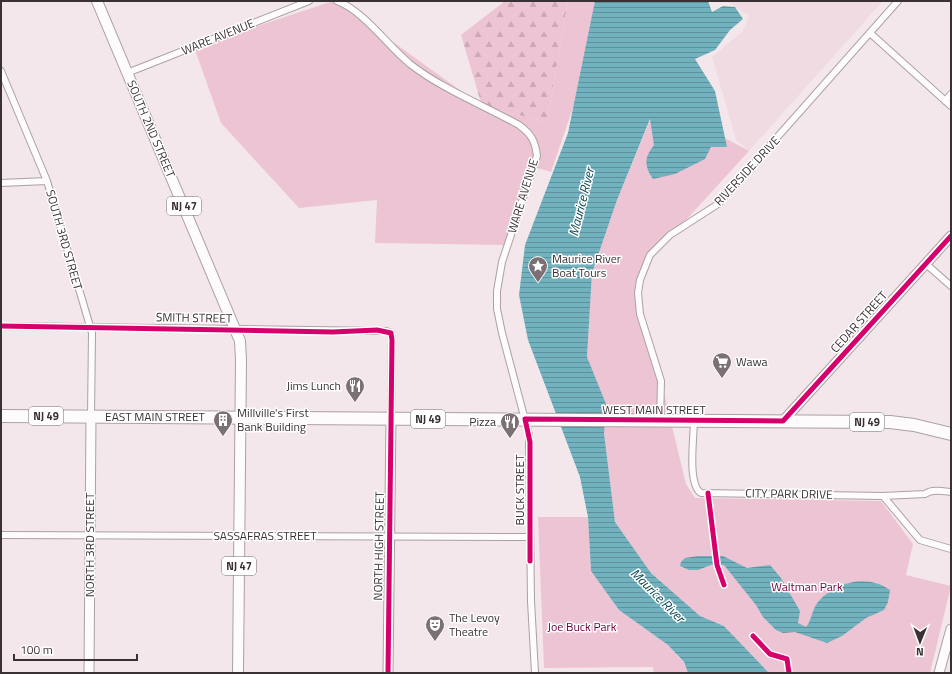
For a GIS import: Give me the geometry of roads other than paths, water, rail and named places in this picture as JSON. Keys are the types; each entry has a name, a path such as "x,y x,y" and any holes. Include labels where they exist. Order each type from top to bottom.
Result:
{"highway":[{"name":"EAST MAIN STREET","path":"1,416 525,419"},
{"name":"WEST MAIN STREET","path":"525,419 901,423 951,434"}],"main road":[{"name":"SOUTH 2ND STREET","path":"97,1 236,329 240,341 242,360 240,417"},
{"name":"NJ 47","path":"238,673 240,417"}],"street":[{"name":"WARE AVENUE","path":"127,73 309,1"},
{"name":"WARE AVENUE","path":"337,1 354,10 399,54 428,77 519,125 534,138 537,156 502,262 497,291 497,309 502,333 525,419"},
{"name":"RIVERSIDE DRIVE","path":"660,420 661,381 640,314 638,292 640,280 650,255 670,235 718,204 898,1"},
{"path":"870,33 951,106"},
{"name":"SOUTH 3RD STREET","path":"1,71 47,182 90,327 92,338 91,416"},
{"path":"945,101 951,94"},
{"path":"1,183 47,182"},
{"name":"CEDAR STREET","path":"783,421 951,236"},
{"path":"926,264 951,286"},
{"name":"SMITH STREET","path":"1,326 236,329 332,332 386,331 391,334 392,340 391,418"},
{"name":"NORTH 3RD STREET","path":"89,673 91,416"},
{"name":"NORTH HIGH STREET","path":"388,673 391,418"},
{"name":"BUCK STREET","path":"525,419 530,442 530,537 535,673"},
{"name":"CITY PARK DRIVE","path":"694,420 693,474 695,488 701,493 883,496 925,494 929,491 951,492"},
{"path":"883,496 920,540 951,549"},
{"name":"SASSAFRAS STREET","path":"1,535 530,537"},
{"path":"939,673 951,629"}],"water":[{"name":"Maurice River","path":"595,1 708,1 712,12 723,6 735,7 743,19 730,30 715,50 695,59 715,91 727,147 711,147 705,159 675,174 653,179 646,162 648,154 654,145 650,119 617,200 592,273 587,357 606,404 604,433 615,522 651,573 700,616 724,626 769,673 688,673 684,662 668,645 619,610 591,571 588,517 580,477 528,340 519,295 525,245 568,133"},
{"path":"698,556 723,556 747,568 770,565 781,578 800,611 798,623 806,627 810,621 814,608 825,595 834,589 852,582 872,582 890,590 888,602 884,610 866,618 842,636 827,643 795,632 783,633 776,630 763,617 756,605 724,565 711,565 698,570 689,570 680,566 681,562 685,558"}],"place":[{"name":"Maurice River Boat Tours","path":"538,283"},
{"name":"Wawa","path":"722,379"},
{"name":"Jims Lunch","path":"355,403"},
{"name":"Millville's First Bank Building","path":"223,437"},
{"name":"Pizza","path":"510,439"},
{"name":"The Levoy Theatre","path":"435,642"}],"park label":[{"name":"Waltman Park","path":"807,587"},
{"name":"Joe Buck Park","path":"582,627"}]}
